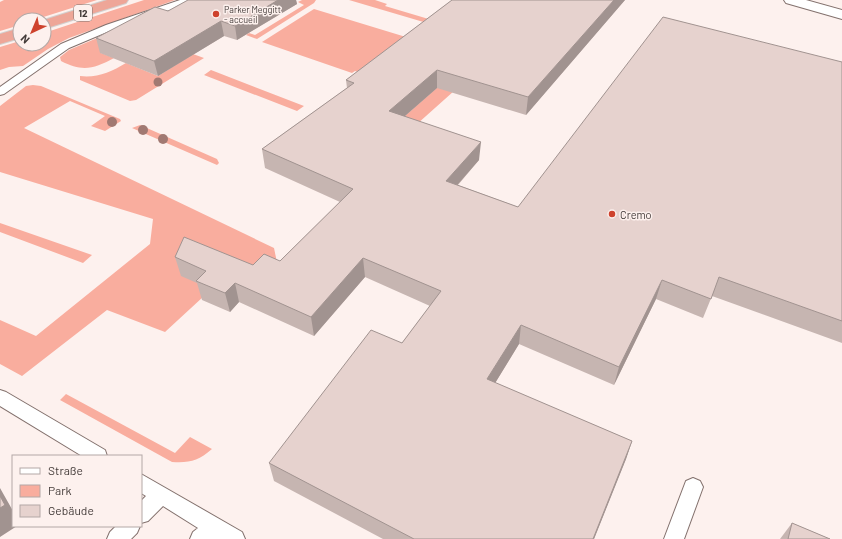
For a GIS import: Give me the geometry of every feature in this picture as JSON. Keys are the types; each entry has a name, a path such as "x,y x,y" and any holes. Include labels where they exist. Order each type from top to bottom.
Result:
{"highway":[{"name":"12","path":"52,22 121,0"},
{"path":"0,39 12,35"}],"main road":[{"path":"791,0 842,15"},
{"path":"828,0 842,4"}],"lane":[{"path":"0,92 65,46 104,30 190,0"},
{"path":"0,397 96,455"},
{"path":"142,484 161,495 207,532 235,539"},
{"path":"674,539 693,487"},
{"path":"142,513 161,495"},
{"path":"117,539 129,527"}],"green space":[{"path":"4,0 97,0 52,14 52,12 12,12 12,27 0,31 0,2"},
{"path":"144,0 175,0 69,38 52,47 52,30"},
{"path":"302,0 316,0 314,3 257,39 246,35 249,33 255,35 304,5 298,2"},
{"path":"349,0 375,0 387,4 385,6 442,23 437,26"},
{"path":"556,0 342,191 382,136 530,6"},
{"path":"314,9 419,41 372,77 355,71 352,73 262,42"},
{"path":"102,36 101,53 114,58 100,65 88,68 75,67 61,61 60,57 69,50"},
{"path":"12,43 12,52 44,52 23,66 9,67 0,70 0,47"},
{"path":"193,54 204,58 136,100 130,101 80,80 80,76 104,74 126,63 158,76"},
{"path":"211,70 304,106 297,111 204,75"},
{"path":"26,86 41,86 120,119 121,121 105,131 91,126 105,116 70,101 24,128 274,248 279,272 229,273 165,332 107,310 22,376 0,364 0,320 36,336 150,244 153,219 0,172 0,106"},
{"path":"140,125 217,159 219,163 217,165 132,128"},
{"path":"0,223 92,255 83,263 0,232"},
{"path":"66,394 175,453 190,437 212,449 198,459 184,462 172,462 60,400"}],"building":[{"path":"188,0 278,0 235,26 221,21 154,61 96,38 155,7 168,11"},
{"path":"452,0 614,0 528,97 437,70 389,111 481,142 446,181 518,207 663,17 842,62 842,321 719,277 711,299 662,280 619,367 521,325 487,379 632,441 593,539 414,539 269,463 371,330 402,343 441,291 363,258 311,317 235,283 225,293 196,281 206,271 175,257 184,237 253,265 264,254 280,261 353,189 262,149 354,83 346,80"},
{"path":"0,496 5,505 0,508"},
{"path":"792,523 830,539 788,539"}],"place":[{"name":"Parker Meggitt - accueil","path":"216,14"},
{"name":"Cremo","path":"612,214"}]}
